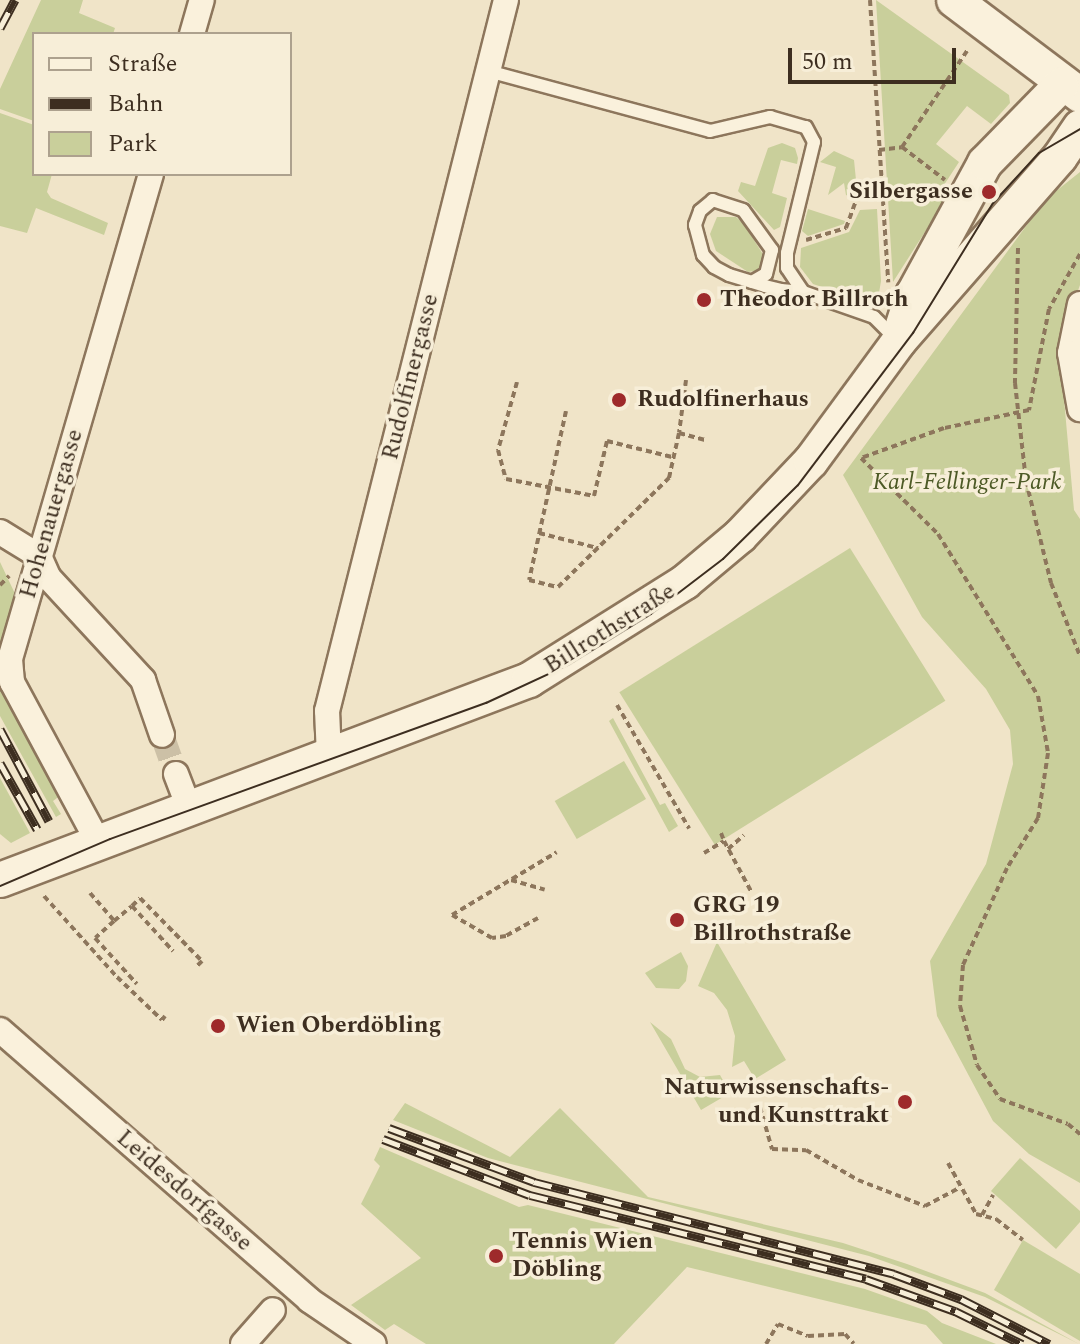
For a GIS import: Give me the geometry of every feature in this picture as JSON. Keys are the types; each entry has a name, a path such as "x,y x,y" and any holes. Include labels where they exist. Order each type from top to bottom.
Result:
{"main road":[{"path":"954,0 1071,90"},
{"name":"Billrothstraße","path":"899,341 913,295 964,196 1004,140 1071,90"},
{"name":"Billrothstraße","path":"0,880 97,840 529,680 685,582 778,499 845,418 899,341 1070,155 1080,127"}],"street":[{"path":"193,32 202,0"},
{"name":"Rudolfinergasse","path":"329,756 327,711 506,0"},
{"name":"Hohenauergasse","path":"97,840 12,682 10,659 150,176"},
{"path":"1080,304 1070,353 1080,409"},
{"path":"0,532 39,556 49,578 143,680 162,735"},
{"path":"176,774 188,806"},
{"name":"Leidesdorfgasse","path":"0,1030 298,1290 374,1344"},
{"path":"243,1344 273,1310"}],"lane":[{"path":"488,71 710,131 770,117 806,127 814,142 787,247 787,268 803,292"},
{"path":"752,282 766,274 772,250 757,225 736,206 713,200 700,211 695,225 703,255 714,267 752,282 803,292 874,317 899,341"},
{"path":"772,250 787,247"}],"path":[{"path":"870,0 889,285"},
{"path":"902,147 967,51"},
{"path":"879,150 902,147 953,186"},
{"path":"787,247 846,228 855,203"},
{"path":"1018,244 1017,412 1026,481 1051,583 1080,656"},
{"path":"861,458 944,428 1017,412 1033,405 1049,309 1080,254"},
{"path":"566,411 529,580 558,587 669,478 686,380"},
{"path":"517,382 498,450 506,479 594,496 607,441 673,457"},
{"path":"679,433 705,440"},
{"path":"854,453 904,495 938,534 1038,696 1048,753 1038,818 1007,868 963,965 960,1006 977,1065 1000,1099 1068,1124 1080,1134"},
{"path":"539,533 598,548"},
{"path":"617,705 689,828"},
{"path":"721,833 752,893"},
{"path":"728,849 744,835"},
{"path":"704,853 724,841"},
{"path":"538,918 506,936 492,938 452,915 557,852"},
{"path":"511,880 545,890"},
{"path":"90,893 114,921"},
{"path":"44,896 87,946 162,1020 165,1016"},
{"path":"87,946 140,898 202,961 196,967"},
{"path":"132,906 173,951"},
{"path":"95,938 137,984"},
{"path":"760,1107 772,1149 806,1150 858,1180 925,1206 959,1188"},
{"path":"948,1163 959,1188 982,1215 996,1219 1023,1240"},
{"path":"982,1215 993,1195"},
{"path":"766,1344 778,1324 801,1335 840,1332 862,1344"}],"green space":[{"path":"41,0 83,0 79,13 115,28 114,32 32,32 32,120 0,109 0,89"},
{"path":"876,0 1009,95 1010,103 991,124 967,106 936,144 959,162 942,188 946,199 893,282"},
{"path":"0,113 32,124 32,176 51,176 47,192 51,198 108,223 104,235 36,208 27,233 0,226"},
{"path":"782,143 795,148 798,158 797,164 781,160 772,193 787,198 780,227 774,230 738,191 741,182 755,186 768,148"},
{"path":"834,151 854,160 858,200 846,195 844,183 828,195 836,167 820,162"},
{"name":"Karl-Fellinger-Park","path":"1080,172 1080,285 1059,344 1074,510 1080,519 1080,1183 1029,1154 993,1121 937,1016 930,961 986,864 1013,764 1010,730 986,689 922,617 843,475 1046,199"},
{"path":"808,209 845,221 844,224 808,236 802,231"},
{"path":"877,209 881,281 877,305 813,284 800,267 801,248 849,232 860,210"},
{"path":"717,217 736,217 744,224 764,256 761,270 748,272 716,251 710,234"},
{"path":"850,548 945,701 715,845 619,692"},
{"path":"0,562 18,600 0,661"},
{"path":"0,674 61,795 53,801 61,814 56,817 0,716"},
{"path":"613,718 660,805 665,803 678,826 669,832 609,721"},
{"path":"624,761 646,799 577,839 555,801"},
{"path":"0,778 30,833 11,843 0,834"},
{"path":"717,942 786,1060 755,1079 744,1061 732,1067 735,1036 727,1010 714,993 698,986"},
{"path":"681,952 688,966 686,981 679,989 656,988 645,973"},
{"path":"650,1022 671,1039 685,1069 700,1077 720,1075 730,1093 701,1110"},
{"path":"405,1103 510,1157 560,1108 648,1197 843,1243 907,1264 985,1293 1079,1344 985,1297 869,1256 488,1158 393,1120"},
{"name":"Tennis Wien Döbling","path":"380,1147 519,1207 528,1205 865,1289 927,1311 942,1323 996,1344 943,1344 926,1325 687,1267 614,1344 426,1344 394,1324 385,1330 351,1305 421,1258 361,1204 380,1166 374,1160"},
{"path":"1020,1158 1080,1211 1080,1222 1056,1249 991,1191"},
{"path":"1023,1240 1080,1274 1080,1341 994,1290"}],"tunnel":[{"path":"162,735 176,774"}],"tram line":[{"path":"0,886 110,839 486,703 570,664 651,614 723,559 798,485 913,333 993,203 1039,153 1080,129"}],"railway":[{"path":"0,28 15,0"},
{"path":"0,729 49,821"},
{"path":"0,763 37,829"},
{"path":"389,1128 534,1182 894,1274 961,1299 1049,1344"},
{"path":"383,1139 530,1195 866,1279 955,1311 1022,1344"}],"place":[{"name":"Silbergasse","path":"989,192"},
{"name":"Theodor Billroth","path":"704,300"},
{"name":"Rudolfinerhaus","path":"619,400"},
{"name":"GRG 19 Billrothstraße","path":"677,920"},
{"name":"Wien Oberdöbling","path":"218,1026"},
{"name":"Naturwissenschafts- und Kunsttrakt","path":"905,1102"},
{"name":"Tennis Wien Döbling","path":"496,1256"}]}
